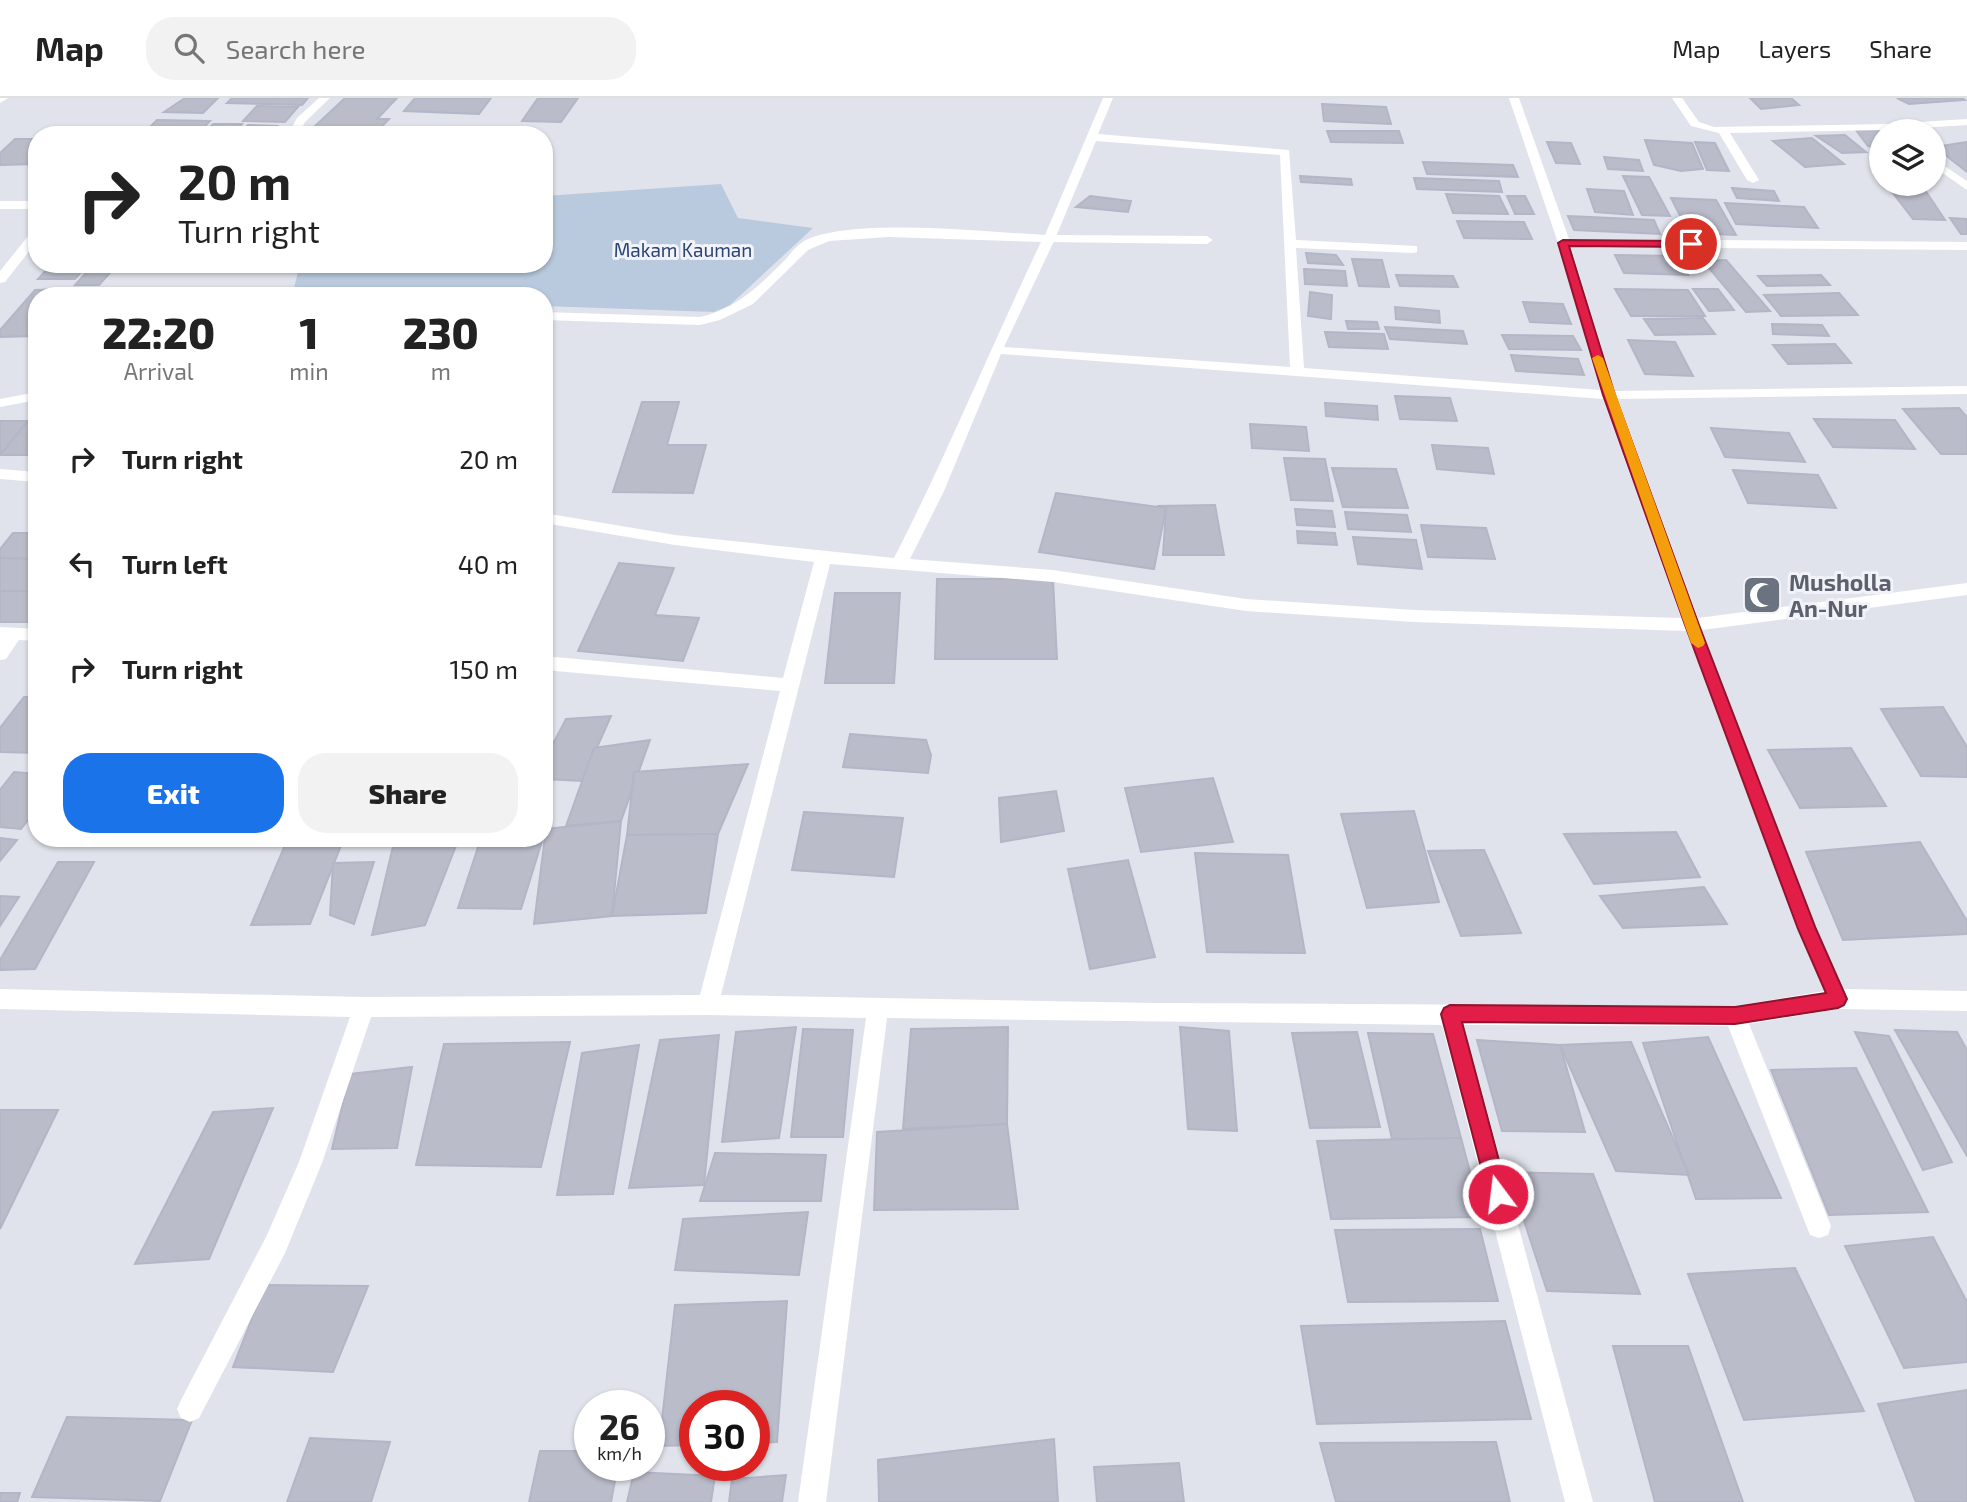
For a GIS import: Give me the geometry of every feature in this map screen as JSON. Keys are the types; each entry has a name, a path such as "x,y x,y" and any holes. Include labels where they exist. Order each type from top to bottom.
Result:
{"street":[{"path":"298,126 325,98"},
{"path":"900,562 936,491 996,350 1049,239 1108,98"},
{"path":"1514,98 1563,243 1609,395 1692,625 1807,929 1838,999"},
{"path":"1677,98 1695,124 1704,128 1869,129"},
{"path":"1946,124 1967,122"},
{"path":"1723,129 1753,180"},
{"path":"1090,137 1285,152 1297,372"},
{"path":"1946,171 1967,187"},
{"path":"0,205 28,205"},
{"path":"553,316 699,321 722,317 742,308 809,243 827,236 870,233 1049,239 1207,240"},
{"path":"1563,243 1967,246"},
{"path":"0,279 28,244"},
{"path":"1292,244 1413,249"},
{"path":"996,350 1609,395 1967,390"},
{"path":"0,403 28,398"},
{"path":"0,474 28,476"},
{"path":"553,520 675,540 823,558 1053,576 1245,605 1414,616 1692,625 1967,589"},
{"path":"708,1005 823,558"},
{"path":"0,654 7,634 28,635"},
{"path":"553,664 789,685"},
{"path":"0,999 364,1007 708,1005 1156,1013 1735,1016 1838,999 1967,1001"},
{"path":"190,1409 276,1244 310,1163 364,1007"},
{"path":"812,1502 878,1007"},
{"path":"1450,1014 1579,1502"},
{"path":"1735,1016 1819,1226"}],"green space":[{"name":"Makam Kauman","path":"721,184 738,218 813,228 730,305 714,312 553,306 553,287 294,287 298,273 553,273 553,195"}],"building":[{"path":"185,98 218,98 203,113 164,112"},
{"path":"232,98 308,98 302,105 227,103"},
{"path":"345,98 397,98 377,119 389,119 382,126 315,126"},
{"path":"415,98 491,98 479,114 404,111"},
{"path":"538,98 578,98 561,122 522,121"},
{"path":"1750,98 1791,98 1799,105 1761,109"},
{"path":"1897,98 1962,98 1965,100 1909,104"},
{"path":"1322,104 1386,107 1391,124 1324,121"},
{"path":"257,106 298,107 285,122 243,121"},
{"path":"157,120 210,121 205,126 151,126"},
{"path":"213,124 242,124 240,126 211,126"},
{"path":"1856,130 1869,130 1868,146"},
{"path":"1327,131 1399,131 1403,143 1331,142"},
{"path":"1845,135 1866,152 1842,153 1816,136"},
{"path":"1812,138 1844,164 1805,167 1773,141"},
{"path":"15,139 28,139 28,164 0,165 0,153"},
{"path":"1645,140 1692,143 1703,169 1681,171 1654,165"},
{"path":"1547,142 1571,143 1580,164 1556,163"},
{"path":"1695,142 1715,143 1729,171 1707,170"},
{"path":"1967,142 1967,172 1946,156 1946,145"},
{"path":"1604,157 1639,160 1643,171 1608,169"},
{"path":"1423,162 1513,165 1518,177 1427,174"},
{"path":"1300,176 1351,179 1352,185 1301,182"},
{"path":"1623,176 1649,177 1670,216 1642,215"},
{"path":"1414,178 1499,181 1502,192 1417,189"},
{"path":"1732,188 1774,191 1779,201 1737,198"},
{"path":"1587,189 1624,191 1633,215 1595,212"},
{"path":"1446,194 1499,196 1508,214 1453,213"},
{"path":"1090,196 1131,201 1128,212 1076,207"},
{"path":"1507,196 1525,196 1534,214 1515,214"},
{"path":"1895,196 1929,196 1945,220 1913,219"},
{"path":"1671,198 1716,200 1736,235 1689,233"},
{"path":"1725,203 1804,207 1818,228 1736,224"},
{"path":"1568,216 1654,220 1660,234 1574,230"},
{"path":"1950,218 1967,219 1967,234 1961,234"},
{"path":"1457,221 1524,222 1532,239 1464,238"},
{"path":"1306,253 1336,255 1343,265 1308,263"},
{"path":"1615,255 1678,256 1688,275 1624,273"},
{"path":"1352,259 1382,260 1389,287 1359,286"},
{"path":"1726,260 1770,311 1746,312 1703,261"},
{"path":"1304,269 1345,271 1347,286 1305,284"},
{"path":"44,273 80,273 75,279 38,279"},
{"path":"86,273 110,273 99,285 75,285"},
{"path":"1396,275 1453,276 1458,287 1400,286"},
{"path":"1821,275 1830,285 1767,286 1758,276"},
{"path":"1615,289 1688,290 1705,316 1631,316"},
{"path":"1693,289 1718,289 1734,310 1709,311"},
{"path":"1310,292 1332,295 1331,319 1308,316"},
{"path":"1839,293 1858,315 1781,316 1764,295"},
{"path":"28,298 28,336 0,337 0,330"},
{"path":"1523,302 1563,304 1571,324 1530,322"},
{"path":"1395,307 1439,311 1440,323 1396,319"},
{"path":"1703,318 1715,334 1655,335 1644,319"},
{"path":"1346,321 1377,322 1379,329 1348,329"},
{"path":"1772,324 1822,325 1829,336 1773,334"},
{"path":"1385,327 1463,331 1467,344 1390,339"},
{"path":"1325,332 1384,334 1388,349 1329,347"},
{"path":"1502,335 1573,336 1581,350 1509,349"},
{"path":"1628,340 1675,342 1693,376 1645,374"},
{"path":"1835,344 1851,363 1788,364 1773,345"},
{"path":"1511,355 1578,359 1584,375 1516,371"},
{"path":"1395,396 1450,398 1457,421 1400,419"},
{"path":"642,402 679,402 667,445 706,445 693,493 613,492"},
{"path":"1325,403 1377,406 1378,420 1326,416"},
{"path":"1959,408 1967,417 1967,454 1941,454 1903,409"},
{"path":"1814,419 1895,420 1915,449 1833,447"},
{"path":"0,421 28,421 0,455"},
{"path":"28,421 28,455 0,455"},
{"path":"1250,424 1306,427 1309,451 1252,448"},
{"path":"1711,428 1789,433 1805,462 1725,457"},
{"path":"1432,445 1488,448 1494,474 1437,469"},
{"path":"1284,458 1325,459 1333,501 1291,500"},
{"path":"1332,468 1396,469 1408,508 1343,507"},
{"path":"1733,470 1818,475 1836,508 1748,503"},
{"path":"1056,493 1166,508 1154,569 1039,552"},
{"path":"1215,505 1224,555 1163,555 1166,508 1157,506"},
{"path":"1295,509 1332,511 1335,527 1297,525"},
{"path":"1345,512 1407,515 1411,532 1348,529"},
{"path":"1421,525 1486,528 1495,559 1428,557"},
{"path":"1297,531 1335,533 1337,545 1298,543"},
{"path":"13,533 28,533 28,559 0,558 0,549"},
{"path":"1353,537 1416,540 1422,569 1358,564"},
{"path":"0,558 28,559 28,591 0,591"},
{"path":"619,563 674,568 655,615 699,618 683,661 578,651"},
{"path":"937,579 1053,579 1057,659 935,659"},
{"path":"0,591 28,591 28,622 0,622"},
{"path":"835,593 900,593 894,683 825,683"},
{"path":"24,697 28,697 28,753 0,752 0,728"},
{"path":"1943,707 1967,747 1967,777 1921,776 1881,709"},
{"path":"611,716 582,781 553,779 553,744 566,719"},
{"path":"850,734 926,740 931,755 928,773 843,767"},
{"path":"650,740 621,821 566,826 594,748"},
{"path":"1851,748 1886,806 1800,808 1768,750"},
{"path":"748,764 718,834 627,835 634,772"},
{"path":"14,772 28,773 28,820 21,829 0,827 0,790"},
{"path":"1213,778 1233,842 1141,852 1125,788"},
{"path":"1056,791 1064,831 1001,842 999,798"},
{"path":"1414,811 1439,902 1367,908 1341,814"},
{"path":"804,812 903,818 894,877 792,870"},
{"path":"621,821 612,916 534,924 544,847 553,847 553,828"},
{"path":"1676,832 1700,877 1594,884 1564,834"},
{"path":"718,834 706,913 612,916 627,835"},
{"path":"0,838 17,840 0,861"},
{"path":"1920,842 1967,921 1967,934 1843,940 1806,852"},
{"path":"284,847 340,847 310,924 251,925"},
{"path":"393,847 455,847 425,925 372,935"},
{"path":"478,847 540,847 521,909 458,908"},
{"path":"1484,850 1521,933 1461,936 1428,851"},
{"path":"1195,853 1288,855 1305,953 1207,952"},
{"path":"1128,860 1155,957 1090,969 1068,869"},
{"path":"58,862 94,862 35,969 0,970 0,960"},
{"path":"374,862 354,924 330,915 333,863"},
{"path":"1704,887 1727,924 1623,928 1600,896"},
{"path":"0,896 19,897 0,926"},
{"path":"796,1027 779,1138 722,1142 736,1032"},
{"path":"1008,1027 1007,1124 903,1129 911,1029"},
{"path":"1180,1027 1229,1031 1237,1131 1188,1129"},
{"path":"803,1029 853,1030 843,1137 791,1137"},
{"path":"1895,1030 1957,1032 1967,1050 1967,1156"},
{"path":"1357,1032 1380,1127 1310,1128 1292,1033"},
{"path":"1855,1032 1889,1036 1952,1162 1923,1170"},
{"path":"1368,1033 1433,1034 1461,1138 1392,1139"},
{"path":"719,1035 704,1185 629,1188 660,1040"},
{"path":"1708,1037 1781,1198 1696,1199 1643,1043"},
{"path":"1477,1040 1560,1045 1585,1132 1502,1131"},
{"path":"570,1042 541,1167 416,1165 444,1044"},
{"path":"1631,1042 1689,1175 1616,1171 1560,1045"},
{"path":"639,1045 613,1194 557,1195 582,1053"},
{"path":"412,1067 397,1148 332,1149 350,1074"},
{"path":"1856,1068 1928,1212 1829,1215 1771,1070"},
{"path":"273,1108 209,1259 135,1264 213,1112"},
{"path":"0,1110 58,1110 0,1229"},
{"path":"1007,1124 1018,1209 874,1210 877,1132"},
{"path":"1461,1138 1482,1217 1331,1219 1317,1141"},
{"path":"715,1153 826,1155 821,1201 700,1201"},
{"path":"1508,1172 1593,1174 1640,1294 1547,1291"},
{"path":"808,1212 799,1275 675,1270 683,1219"},
{"path":"1480,1229 1498,1301 1348,1302 1335,1230"},
{"path":"1933,1237 1967,1302 1967,1362 1904,1368 1845,1246"},
{"path":"1795,1268 1864,1411 1744,1420 1688,1274"},
{"path":"265,1285 368,1286 333,1372 233,1367"},
{"path":"787,1301 777,1442 770,1442 770,1390 679,1390 679,1445 665,1446 665,1393 675,1305"},
{"path":"1505,1321 1531,1419 1317,1424 1301,1326"},
{"path":"1613,1346 1688,1346 1743,1502 1655,1502"},
{"path":"1967,1390 1967,1502 1916,1502 1878,1404"},
{"path":"67,1417 192,1420 160,1501 32,1497"},
{"path":"310,1438 390,1442 371,1502 287,1502"},
{"path":"1054,1439 1058,1502 879,1502 878,1460"},
{"path":"1496,1442 1510,1502 1336,1502 1320,1443"},
{"path":"540,1451 574,1451 574,1481 615,1481 611,1502 529,1502"},
{"path":"1179,1463 1184,1502 1097,1502 1094,1467"},
{"path":"665,1474 679,1474 679,1481 714,1481 711,1502 627,1502 632,1481 665,1481"},
{"path":"786,1475 782,1502 729,1502 732,1481 770,1481 770,1476"},
{"path":"0,1493 20,1493 17,1502 0,1502"}],"slow traffic":[{"path":"1598,358 1698,643"}],"place":[{"name":"Musholla An-Nur","path":"1762,595"}],"route":[{"path":"1498,1194 1450,1014 1735,1016 1838,999 1807,929 1692,625 1609,395 1563,243 1691,244"}]}
